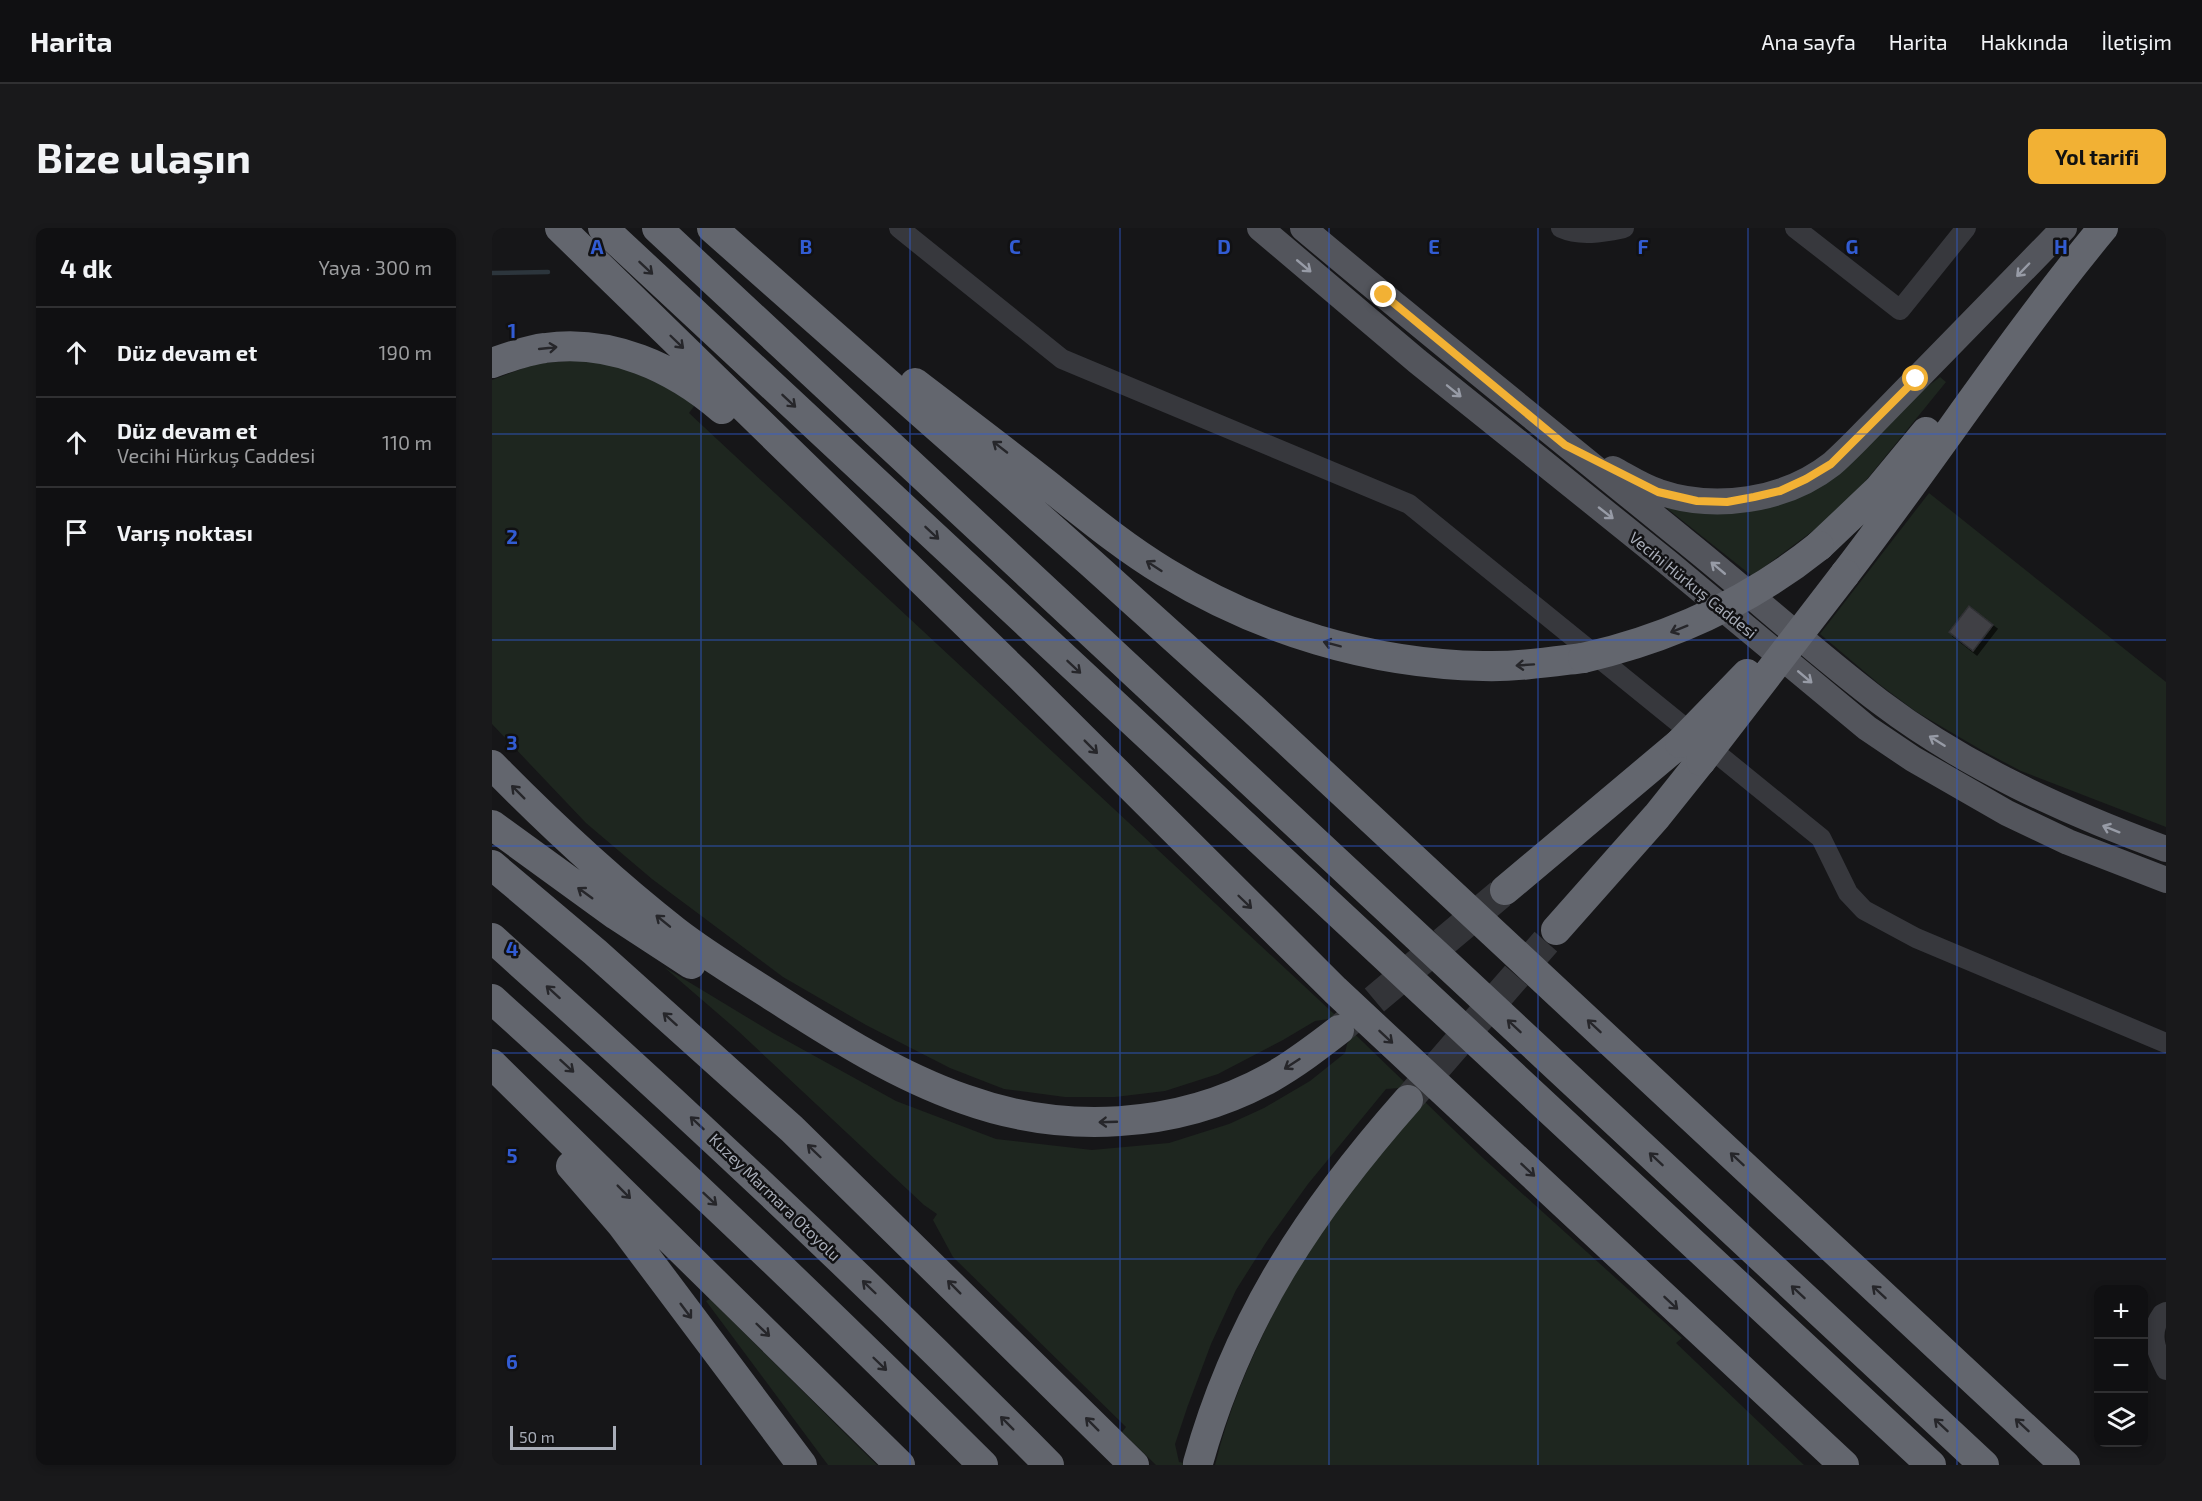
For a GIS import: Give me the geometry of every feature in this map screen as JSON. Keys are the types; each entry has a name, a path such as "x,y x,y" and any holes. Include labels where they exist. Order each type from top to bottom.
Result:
{"highway":[{"path":"560,228 1020,676 1335,990 1844,1465"},
{"path":"603,228 1931,1465"},
{"path":"657,228 1984,1465"},
{"path":"712,228 1180,642 2065,1465"},
{"path":"724,228 844,327 1108,533 1155,566 1210,598 1293,633 1399,659 1440,664 1530,665 1583,658 1635,645 1685,627 1736,602 1798,563 1833,563"},
{"path":"1556,930 1657,816 1690,752 1743,678 1833,563 1940,443 1995,371 2013,341 2103,228"},
{"path":"1833,563 1878,490 1955,395 2013,341"},
{"path":"492,363 544,348 570,346 597,348 651,363 709,398 792,474 857,519"},
{"path":"1505,890 1690,752"},
{"path":"492,765 556,830 599,869 676,932 714,959 801,1015 865,1052 935,1087 986,1106"},
{"path":"492,825 650,939 775,1015 869,1067 951,1099 1034,1118 1083,1123 1131,1120 1181,1112 1224,1098 1269,1078 1290,1066 1339,1030"},
{"path":"492,865 612,967 792,1129 1134,1465"},
{"name":"Kuzey Marmara Otoyolu","path":"492,938 763,1185 1049,1465"},
{"path":"492,999 612,1107 759,1246 983,1465"},
{"path":"492,1064 900,1465"},
{"path":"492,1086 587,1182 802,1465"},
{"path":"1198,1463 1227,1374 1252,1318 1276,1275 1322,1204 1375,1137 1408,1100"}],"main road":[{"name":"Vecihi Hürkuş Caddesi","path":"1260,228 1417,361 1667,562 1867,728 1930,769 2007,813 2068,842 2166,880"},
{"name":"Vecihi Hürkuş Caddesi","path":"1303,228 1872,695 1922,731 1966,758 2055,804 2093,822 2166,849"},
{"path":"1565,445 1658,492 1677,497 1697,501 1727,502 1780,491 1831,464 2064,228"}],"street":[{"path":"898,228 1062,359 1409,504 1821,838 1848,892 1864,910 1916,938 2166,1043"},
{"path":"1561,228 1570,232 1600,233 1624,228"},
{"path":"1794,228 1900,310 1966,228"},
{"path":"2166,1312 2155,1323 2154,1338 2157,1354 2166,1370"}],"shaded area":[{"path":"578,360 619,366 664,386 695,405 689,413 1333,1013 1483,1158 1682,1338 1676,1343 1804,1465 1215,1465 1234,1402 1273,1314 1400,1088 1386,1089 1308,1184 1267,1241 1236,1290 1211,1344 1175,1444 1179,1462 1193,1465 1156,1465 1122,1432 1126,1427 953,1257 933,1220 937,1214 924,1205 737,1030 664,967 773,1033 896,1101 996,1139 1092,1150 1169,1143 1229,1124 1264,1108 1310,1081 1345,1053 1351,1039 1329,1019 1315,1021 1218,1074 1165,1091 1115,1097 1065,1097 1004,1089 950,1068 866,1025 783,977 652,879 586,823 492,724 492,380 534,364"},
{"path":"1940,377 1946,382 1859,489 1825,522 1752,576 1664,506 1747,507 1896,410"},
{"path":"1929,493 2166,682 2166,827 2021,771 1983,751 1915,711 1820,634"},
{"path":"710,1299 877,1465 828,1465 706,1301"}],"building":[{"path":"1969,606 1993,625 1973,651 1949,632"}],"waterway":[{"path":"492,273 548,272"}],"tunnel":[{"path":"1340,1029 1505,890"},
{"path":"1408,1100 1556,930"}],"route":[{"path":"1384,295 1565,445 1658,492 1697,501 1727,502 1754,497 1780,491 1806,479 1831,464 1916,379"}]}
